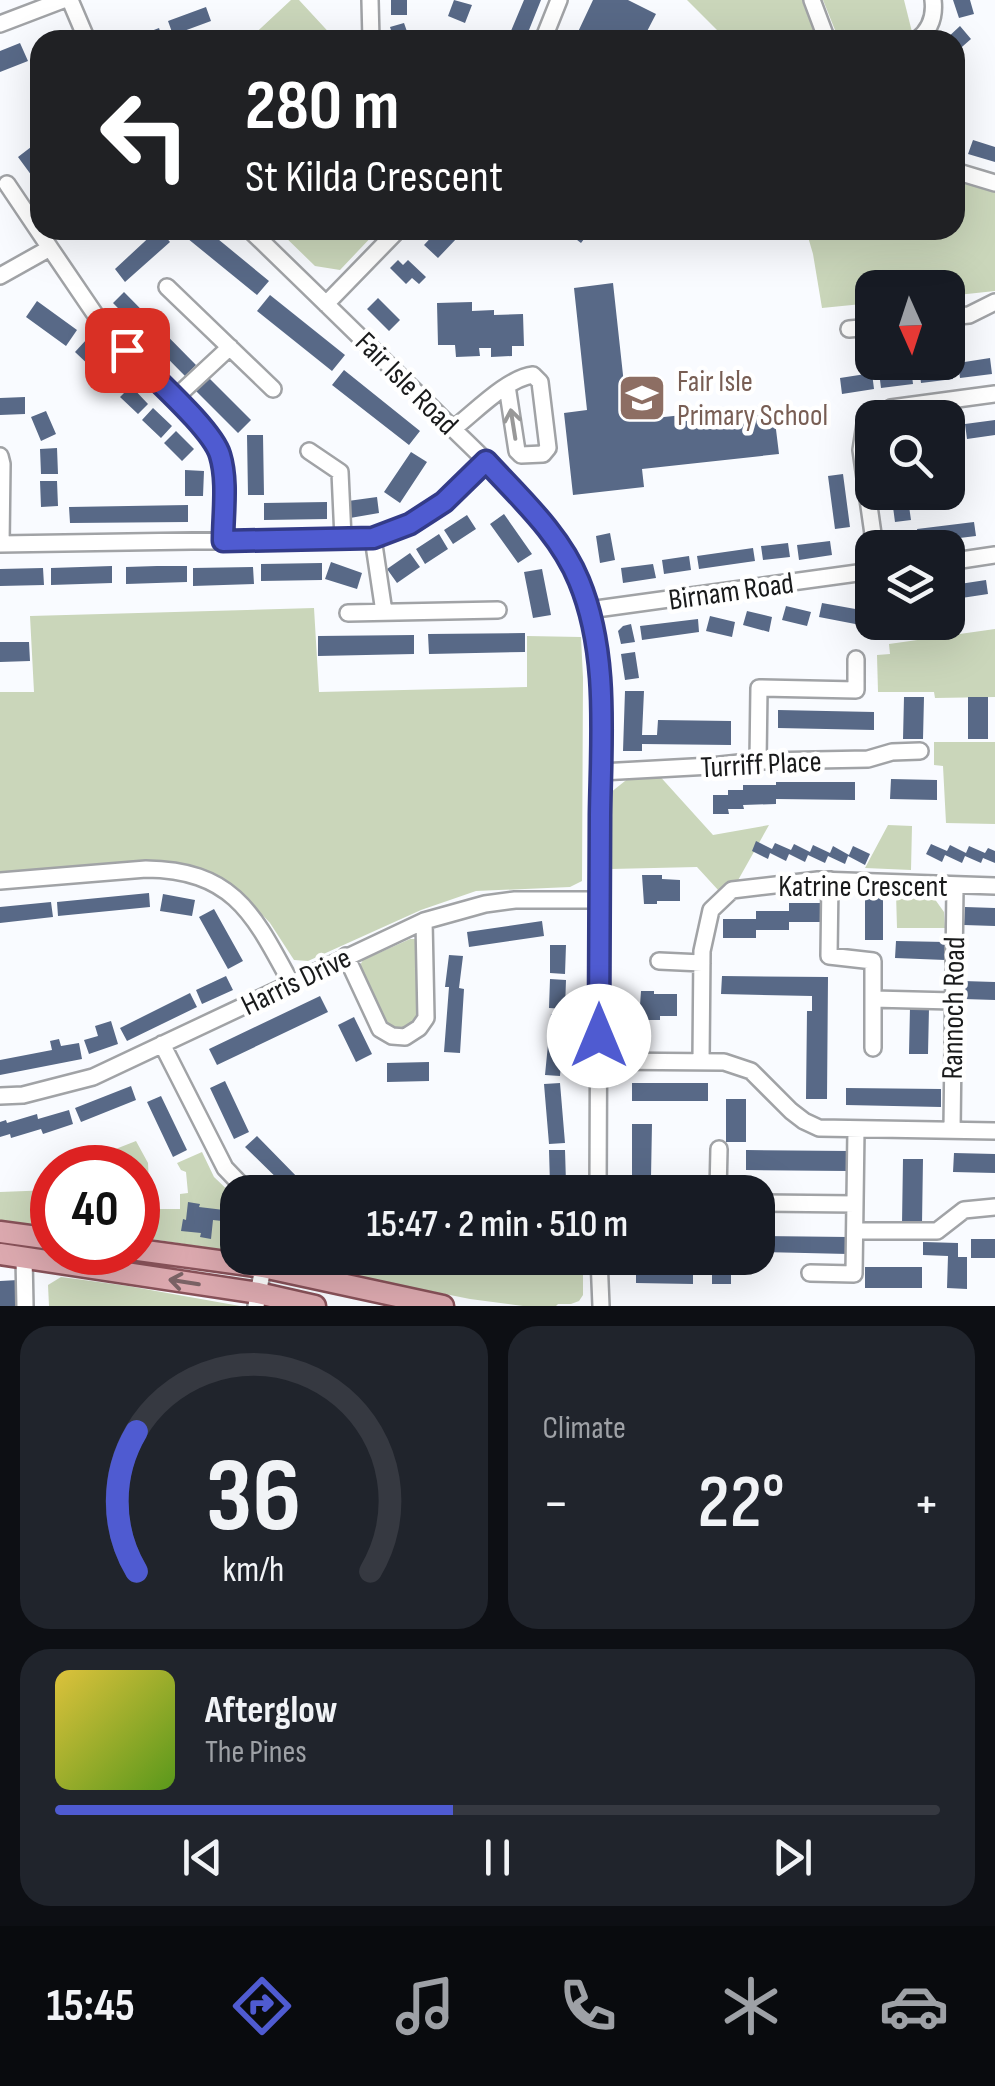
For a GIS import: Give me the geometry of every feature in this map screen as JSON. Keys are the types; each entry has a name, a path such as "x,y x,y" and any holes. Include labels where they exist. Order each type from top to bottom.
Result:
{"main road":[{"path":"0,1232 30,1236"},
{"path":"160,1253 220,1261"},
{"path":"0,1254 314,1306"},
{"path":"300,1275 444,1306"}],"street":[{"path":"0,24 66,0 82,30"},
{"path":"370,0 370,30"},
{"path":"547,30 559,0"},
{"path":"812,0 823,30"},
{"path":"926,30 935,12 933,0"},
{"path":"965,174 995,183"},
{"path":"7,184 30,218"},
{"path":"45,240 103,326 210,435 220,453 224,473 223,541"},
{"name":"Fair Isle Road","path":"260,240 486,461 544,524 579,580 598,655 598,1175"},
{"path":"326,304 388,240"},
{"path":"0,276 50,248"},
{"path":"167,287 273,388"},
{"path":"965,316 995,302"},
{"path":"849,329 855,328"},
{"path":"174,399 230,347"},
{"path":"454,429 507,386 524,376 533,376 540,382 548,448 543,454 522,455 517,451 507,386"},
{"path":"950,400 995,394"},
{"path":"308,451 340,472 344,538"},
{"path":"0,456 1,544 373,538 410,524 444,502 486,461"},
{"path":"373,538 384,612"},
{"path":"965,559 995,555"},
{"name":"Birnam Road","path":"589,610 855,574"},
{"path":"348,613 498,610"},
{"path":"758,761 759,688 856,690 856,659"},
{"name":"Turriff Place","path":"600,772 758,761 868,760 892,752 920,752"},
{"path":"0,880 146,869 168,869 195,876 246,908 291,983"},
{"path":"830,880 829,956 874,961 873,1048"},
{"name":"Katrine Crescent","path":"701,1061 702,951 711,910 732,890 830,880 995,886"},
{"name":"Rannoch Road","path":"952,1130 955,886"},
{"name":"Harris Drive","path":"0,1096 23,1095 93,1077 424,921 515,900 600,900"},
{"path":"346,956 380,1028 392,1036 406,1038 426,1018 424,921"},
{"path":"659,961 702,963"},
{"path":"874,999 953,1001"},
{"path":"162,1044 232,1175"},
{"path":"599,1061 724,1062 751,1071 790,1111 819,1128 995,1131"},
{"path":"810,1273 854,1274 856,1129"},
{"path":"718,1175 719,1148"},
{"path":"775,1204 855,1204"},
{"path":"855,1231 937,1231 964,1210 995,1207"},
{"path":"24,1258 25,1306"},
{"path":"600,1275 601,1306"}],"green space":[{"path":"291,0 299,0 327,30 259,30"},
{"path":"687,0 802,0 813,30 717,30"},
{"path":"823,0 904,0 912,30 835,30"},
{"path":"965,178 995,188 995,291 965,294 965,270 855,270 855,305 822,308 809,240 965,240"},
{"path":"288,240 368,240 340,270 315,266"},
{"path":"314,608 319,692 527,687 527,636 581,637 582,881 570,887 476,891 421,910 308,961 294,960 270,923 239,890 204,871 161,861 0,877 0,692 34,692 30,616"},
{"path":"995,629 995,697 935,698 934,692 878,692 877,655 890,654 889,644 965,640 965,633"},
{"path":"934,742 995,742 995,824 946,823 943,766 934,765"},
{"path":"656,772 713,835 769,825 737,882 719,891 697,867 611,869 610,793 635,773"},
{"path":"888,825 912,826 911,870 865,868"},
{"path":"896,893 934,898 944,912 945,928 897,928"},
{"path":"418,939 418,1013 409,1027 401,1031 383,1017 359,967 363,960"},
{"path":"202,1152 220,1183 220,1249 160,1240 160,1209 180,1209 180,1194 188,1193 186,1172 177,1163"},
{"path":"30,1191 30,1228 0,1226 0,1192"},
{"path":"351,1275 583,1275 583,1295 571,1304 523,1306"},
{"path":"61,1277 240,1306 49,1306 48,1285"}],"building":[{"path":"391,0 407,0 407,15 391,15"},
{"path":"454,0 472,5 465,23 448,16"},
{"path":"524,0 541,0 529,30 511,30"},
{"path":"593,0 628,0 656,14 648,30 579,30"},
{"path":"953,0 970,0 974,14 959,18"},
{"path":"206,7 211,21 187,30 171,30 168,21"},
{"path":"404,23 406,30 391,30 390,27"},
{"path":"20,43 28,61 0,72 0,51"},
{"path":"973,140 995,147 995,162 968,154"},
{"path":"30,148 30,173 18,157"},
{"path":"146,240 170,242 125,282 115,269"},
{"path":"189,240 219,240 269,281 257,295"},
{"path":"429,240 455,240 438,258 424,245"},
{"path":"398,260 403,265 408,260 426,277 419,284 412,278 406,284 390,268"},
{"path":"613,283 628,421 773,405 779,454 642,469 644,487 573,495 564,413 587,410 574,288"},
{"path":"124,292 196,365 185,376 113,303"},
{"path":"270,295 345,355 332,371 257,311"},
{"path":"378,298 400,320 389,331 367,309"},
{"path":"37,301 77,330 66,346 26,317"},
{"path":"472,302 472,311 523,314 524,346 512,346 512,356 491,357 491,348 479,348 480,356 456,357 455,345 438,345 437,303"},
{"path":"86,340 104,358 93,369 75,352"},
{"path":"990,358 992,374 965,377 965,362"},
{"path":"109,362 127,381 114,393 96,374"},
{"path":"344,370 420,431 409,445 332,385"},
{"path":"855,376 855,380 873,380 874,389 842,394 840,378"},
{"path":"209,378 251,420 238,433 196,391"},
{"path":"880,380 912,380 913,384 881,388"},
{"path":"131,386 148,404 138,414 120,397"},
{"path":"25,397 25,414 0,415 0,398"},
{"path":"153,408 172,426 161,438 142,420"},
{"path":"46,411 56,434 41,441 31,417"},
{"path":"995,420 995,435 967,439 965,424"},
{"path":"176,431 194,449 182,461 164,443"},
{"path":"247,435 263,435 264,495 248,495"},
{"path":"57,448 58,474 41,474 40,449"},
{"path":"411,452 427,462 400,503 384,492"},
{"path":"185,470 204,471 203,496 185,496"},
{"path":"843,474 850,527 835,529 828,476"},
{"path":"40,481 57,481 58,506 41,507"},
{"path":"377,497 379,513 350,518 348,501"},
{"path":"327,502 327,519 264,520 264,503"},
{"path":"188,505 188,522 70,523 69,507"},
{"path":"893,510 910,510 911,520 895,522"},
{"path":"504,514 532,554 518,563 490,524"},
{"path":"467,515 476,529 453,544 444,530"},
{"path":"974,522 976,536 965,537 965,530 917,529"},
{"path":"610,533 615,560 600,563 596,536"},
{"path":"439,534 448,549 425,564 416,549"},
{"path":"830,541 832,555 799,560 797,545"},
{"path":"788,543 790,557 763,560 761,546"},
{"path":"753,548 755,561 699,569 697,556"},
{"path":"410,553 420,567 397,583 387,569"},
{"path":"689,556 691,570 664,574 662,560"},
{"path":"331,562 362,573 357,589 325,579"},
{"path":"322,563 322,580 261,581 261,564"},
{"path":"653,564 656,578 623,583 621,568"},
{"path":"112,566 112,583 51,585 51,568"},
{"path":"187,566 187,582 126,584 126,567"},
{"path":"253,567 254,584 193,586 193,568"},
{"path":"43,568 44,585 0,586 0,569"},
{"path":"542,569 551,615 533,618 524,572"},
{"path":"986,580 988,594 965,597 965,583"},
{"path":"822,603 855,609 855,624 819,617"},
{"path":"786,606 811,612 807,626 782,620"},
{"path":"747,611 772,617 769,632 743,625"},
{"path":"710,616 735,622 732,637 706,631"},
{"path":"698,619 699,632 642,640 640,626"},
{"path":"631,624 635,642 621,644 618,631"},
{"path":"525,633 525,652 429,654 428,634"},
{"path":"414,635 414,654 318,656 318,636"},
{"path":"0,642 29,642 30,661 0,662"},
{"path":"635,652 639,678 625,680 621,654"},
{"path":"625,691 644,691 642,735 657,735 658,720 731,721 731,745 642,744 642,751 623,751"},
{"path":"904,697 924,697 923,739 903,739"},
{"path":"968,697 988,697 988,739 968,739"},
{"path":"778,710 874,712 874,730 778,728"},
{"path":"891,779 937,780 937,800 890,799"},
{"path":"855,782 855,800 776,799 776,804 743,805 744,809 728,809 729,814 713,814 713,795 743,790 743,785"},
{"path":"756,841 772,849 775,843 791,850 794,844 810,852 813,845 830,853 833,846 849,855 853,846 870,854 865,865 848,856 845,864 828,856 825,863 808,855 805,862 789,854 786,861 770,853 768,859 752,851"},
{"path":"931,844 947,851 950,845 966,853 969,846 985,853 988,848 995,851 995,863 983,858 981,863 965,856 962,863 945,855 942,862 926,854"},
{"path":"642,875 680,880 680,901 644,904"},
{"path":"865,891 883,891 883,940 865,940"},
{"path":"149,893 150,907 58,916 57,902"},
{"path":"163,894 195,900 192,916 160,911"},
{"path":"51,902 53,917 0,923 0,907"},
{"path":"789,903 821,903 821,922 789,922 789,930 756,930 756,938 723,938 723,919 756,919 756,911 789,911"},
{"path":"965,907 995,908 995,926 964,925"},
{"path":"214,909 243,961 228,969 199,917"},
{"path":"542,921 544,936 469,947 467,932"},
{"path":"896,941 945,942 945,960 895,958"},
{"path":"550,945 566,945 565,974 550,973"},
{"path":"449,955 463,956 459,988 464,989 460,1053 444,1052"},
{"path":"226,976 233,990 202,1004 196,990"},
{"path":"722,976 828,977 827,1099 806,1099 807,1011 812,1011 812,996 721,994"},
{"path":"550,979 566,980 565,1009 549,1008"},
{"path":"963,981 995,982 995,1000 963,999"},
{"path":"641,991 677,994 677,1016 639,1020"},
{"path":"190,993 197,1007 127,1041 120,1028"},
{"path":"320,996 328,1012 217,1065 209,1049"},
{"path":"910,1007 929,1008 928,1054 909,1054"},
{"path":"551,1014 565,1016 560,1076 545,1075"},
{"path":"354,1017 372,1054 356,1062 338,1025"},
{"path":"111,1021 118,1044 89,1054 84,1040 98,1036 95,1026"},
{"path":"59,1039 61,1046 79,1043 82,1059 0,1075 0,1060 52,1050 50,1041"},
{"path":"429,1062 429,1081 387,1082 387,1063"},
{"path":"225,1081 249,1132 234,1139 210,1088"},
{"path":"560,1083 565,1143 549,1144 544,1084"},
{"path":"632,1083 708,1083 708,1101 632,1101"},
{"path":"131,1086 136,1100 81,1122 75,1108"},
{"path":"846,1088 941,1089 941,1107 846,1105"},
{"path":"161,1096 187,1150 173,1157 147,1102"},
{"path":"726,1099 746,1099 746,1142 726,1142"},
{"path":"69,1110 73,1124 43,1134 41,1129 11,1138 10,1134 0,1137 0,1122 37,1114 38,1119"},
{"path":"632,1124 652,1124 651,1175 632,1175"},
{"path":"257,1136 295,1175 274,1175 245,1147"},
{"path":"549,1150 565,1150 566,1175 550,1175"},
{"path":"746,1150 849,1151 849,1171 746,1170"},
{"path":"954,1153 995,1154 995,1173 953,1172"},
{"path":"903,1159 923,1159 922,1224 902,1224"},
{"path":"188,1202 220,1210 220,1221 213,1220 211,1239 200,1237 201,1233 181,1231 183,1219 186,1220"},
{"path":"775,1236 848,1237 848,1254 775,1252"},
{"path":"971,1239 995,1239 995,1258 971,1258"},
{"path":"923,1242 958,1243 958,1257 967,1257 967,1289 947,1288 948,1256 923,1255"},
{"path":"865,1267 922,1267 922,1288 865,1288"},
{"path":"636,1275 693,1275 693,1284 636,1283"},
{"path":"712,1275 731,1275 731,1284 712,1284"},
{"path":"18,1280 19,1306 0,1306 0,1281"}],"place":[{"name":"Fair Isle Primary School","path":"642,398"}],"route":[{"path":"127,350 210,435 220,453 224,473 223,541 373,538 410,524 444,502 486,461 565,553 589,610 598,655 599,1036"}]}
